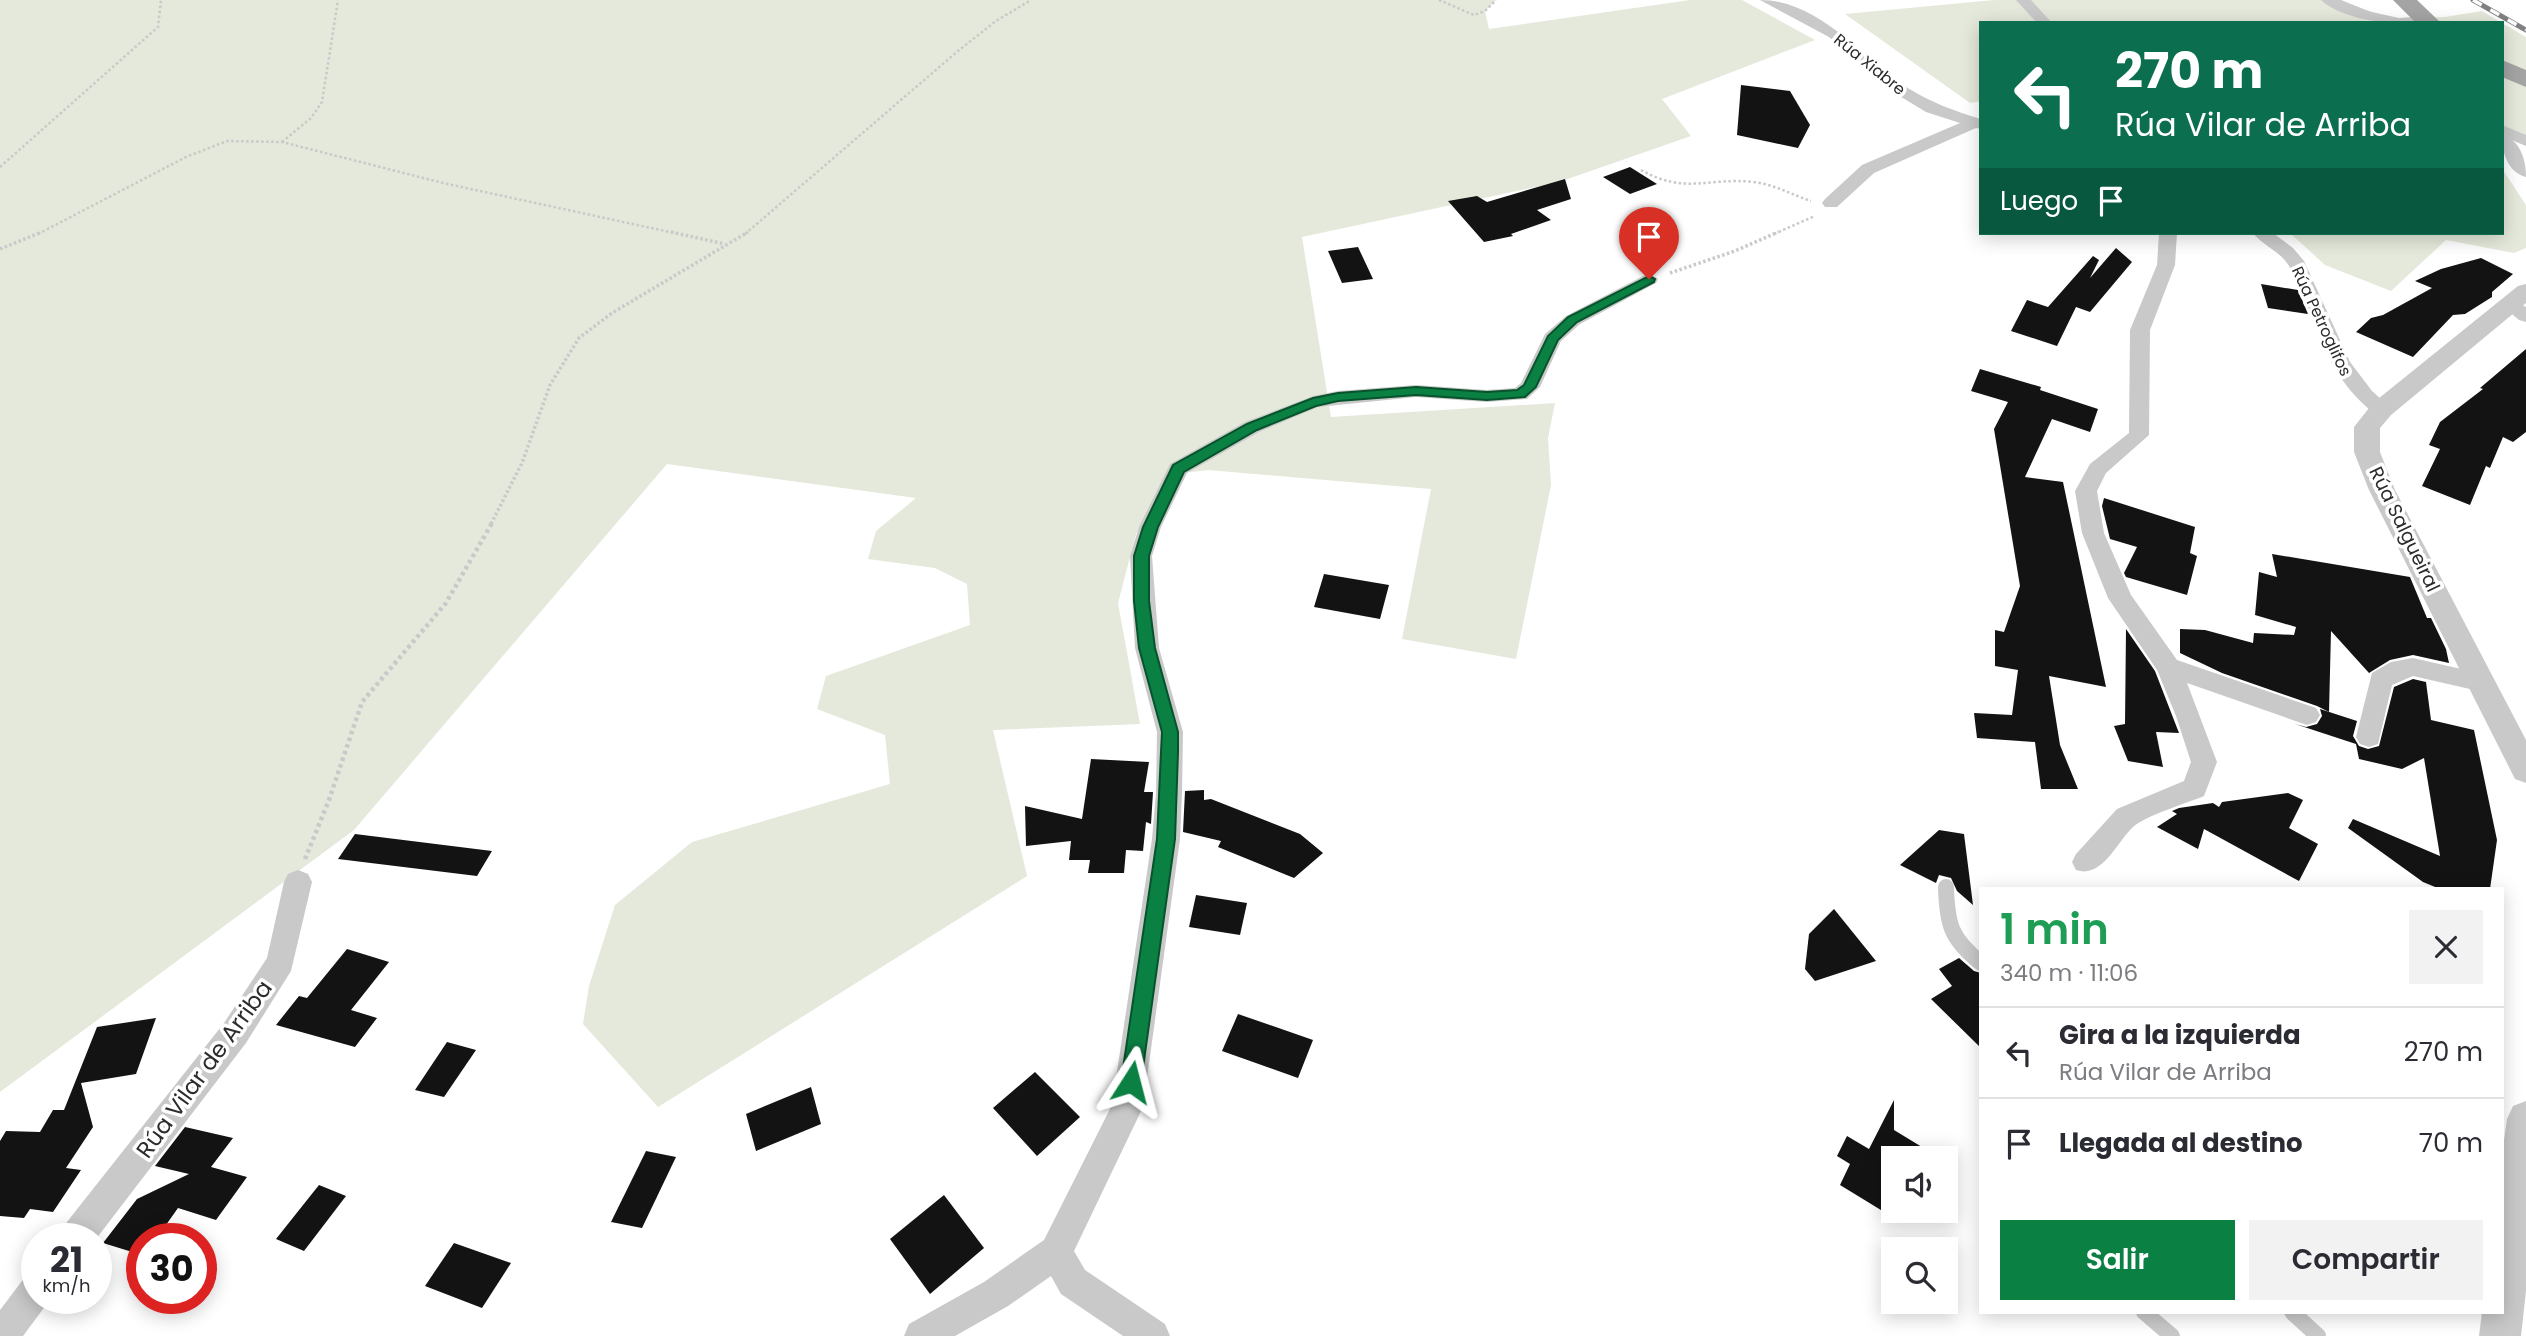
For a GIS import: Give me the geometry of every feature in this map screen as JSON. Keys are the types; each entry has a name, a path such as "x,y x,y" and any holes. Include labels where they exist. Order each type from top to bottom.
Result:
{"main road":[{"path":"2401,15 2425,21"},
{"path":"2504,68 2526,80"}],"street":[{"name":"Rúa Xiabre","path":"1767,0 1834,34 1899,89 1931,109 1978,123"},
{"path":"2023,0 2043,21"},
{"path":"2328,0 2367,16 2401,15"},
{"path":"1831,203 1868,169 1978,123"},
{"path":"2504,131 2526,141"},
{"path":"2504,144 2526,171"},
{"path":"2086,862 2126,817 2195,788 2203,762 2189,716 2168,667 2120,598 2093,533 2086,491 2098,469 2139,435 2140,330 2166,265 2168,235"},
{"name":"Rúa Petroglifos","path":"2264,235 2297,263 2325,334 2350,381 2363,396 2382,409"},
{"path":"921,1336 996,1294 1056,1252 1127,1107 1161,878 1169,793 1170,732 1147,648 1141,556 1150,527 1178,469 1252,427 1313,402 1338,397 1416,391 1487,396 1520,394 1530,387 1552,338 1573,320 1649,279"},
{"name":"Rúa Salgueiral","path":"2520,304 2382,409 2367,427 2367,452 2382,490 2526,770"},
{"path":"2168,667 2307,715"},
{"path":"2369,737 2381,680 2400,669 2413,667 2483,683"},
{"name":"Rúa Vilar de Arriba","path":"87,1223 235,1032 281,962 298,882"},
{"path":"2504,1303 2526,1119"},
{"path":"1056,1252 1073,1282 1153,1336"},
{"path":"2,1336 21,1310"},
{"path":"2500,1336 2503,1314"}],"lane":[{"path":"1946,887 1947,925 1963,949 1979,961"},
{"path":"2146,1314 2172,1336"},
{"path":"2294,1314 2318,1336"}],"path":[{"path":"0,167 158,27 161,0"},
{"path":"282,142 311,118 321,102 338,0"},
{"path":"298,882 362,702 446,603 481,544 522,463 550,385 579,338 612,313 753,229 958,51 996,21 1031,0"},
{"path":"1439,0 1474,15 1485,11 1496,0"},
{"path":"0,249 32,237 85,211 186,156 227,141 282,142 443,183 726,244"},
{"path":"1641,170 1658,182 1698,186 1751,181 1810,201 1831,203 1832,208 1735,251 1649,279"}],"shaded area":[{"path":"0,0 1496,0 1485,11 1489,29 1690,0 1742,0 1815,40 1662,99 1691,136 1559,182 1302,237 1331,417 1555,403 1548,438 1551,485 1516,659 1402,639 1431,489 1208,470 1166,475 1136,534 1118,603 1140,724 993,730 1027,876 658,1107 583,1024 589,986 615,905 692,842 890,784 885,735 817,709 826,676 970,625 967,584 935,568 868,559 876,531 916,498 667,464 354,830 0,1092"},
{"path":"1994,0 2328,0 2396,18 2445,17 2482,11 2499,21 1979,21 1979,101 1970,103 1845,14"},
{"path":"2504,24 2526,37 2526,140 2504,135"},
{"path":"2504,172 2526,205 2526,248 2514,253 2446,240 2391,291 2325,265 2292,235 2504,235"}],"building":[{"path":"1741,85 1790,91 1810,125 1798,148 1737,135"},
{"path":"1630,167 1657,184 1630,194 1603,177"},
{"path":"1565,179 1571,199 1537,210 1551,220 1511,234 1513,236 1484,242 1448,201 1477,196 1487,202"},
{"path":"1358,247 1373,279 1342,283 1328,251"},
{"path":"2116,248 2132,262 2090,312 2076,307 2057,346 2011,331 2027,300 2048,307 2093,256 2099,260 2090,278"},
{"path":"2481,258 2513,274 2492,292 2492,297 2465,314 2453,315 2413,357 2356,332 2371,318 2383,315 2432,288 2415,281 2441,269"},
{"path":"2261,284 2298,290 2308,314 2268,308"},
{"path":"2526,349 2526,432 2513,442 2503,437 2490,468 2486,466 2470,505 2422,486 2440,449 2429,445 2440,422 2483,389 2480,388"},
{"path":"1980,369 2041,387 2040,390 2098,409 2090,432 2052,419 2025,477 2063,482 2106,687 2049,676 2060,745 2078,789 2041,789 2035,742 1977,738 1974,713 2012,715 2018,670 1995,666 1995,630 2004,632 2020,586 1994,429 2008,402 1971,391"},
{"path":"2104,498 2195,527 2190,553 2197,556 2187,595 2126,577 2124,573 2137,547 2110,539 2102,506"},
{"path":"2272,554 2410,577 2427,618 2431,618 2446,649 2449,663 2413,655 2390,660 2369,673 2331,631 2329,712 2222,673 2180,653 2180,629 2205,630 2253,643 2254,633 2294,635 2296,627 2255,615 2259,572 2277,577"},
{"path":"1324,574 1389,585 1380,619 1314,607"},
{"path":"2126,629 2155,671 2179,733 2156,732 2163,767 2128,761 2114,726 2125,724"},
{"path":"2413,679 2426,682 2431,720 2474,730 2497,840 2490,887 2435,887 2423,882 2348,828 2353,819 2440,856 2424,758 2402,769 2359,759 2356,744 2295,724 2306,727 2317,724 2322,716 2320,709 2357,721 2353,736 2359,746 2368,749 2379,746 2394,687"},
{"path":"1091,759 1149,762 1144,792 1153,792 1151,824 1146,822 1143,851 1126,850 1124,873 1088,873 1090,860 1069,860 1071,841 1026,846 1025,806 1082,819"},
{"path":"1204,790 1204,800 1211,799 1300,834 1323,853 1294,878 1218,847 1221,841 1183,832 1185,791"},
{"path":"2288,793 2303,800 2289,828 2318,844 2299,881 2204,829 2198,849 2157,827 2177,814 2172,811 2179,808 2213,803 2219,807 2222,802"},
{"path":"1939,830 1964,834 1973,905 1957,891 1951,878 1939,875 1936,883 1900,865"},
{"path":"355,834 492,851 477,876 338,859"},
{"path":"1196,895 1247,903 1240,935 1189,927"},
{"path":"1834,909 1876,961 1815,981 1805,969 1809,934"},
{"path":"347,949 389,962 351,1010 377,1018 355,1047 276,1025 299,996 307,998"},
{"path":"1959,958 1979,972 1979,1046 1931,999 1952,986 1939,969"},
{"path":"1238,1014 1313,1040 1298,1078 1222,1051"},
{"path":"156,1018 136,1074 81,1083 93,1127 66,1168 81,1170 53,1212 30,1209 24,1218 0,1216 0,1141 6,1131 40,1132 53,1110 64,1110 97,1027"},
{"path":"447,1042 476,1050 444,1097 415,1090"},
{"path":"1035,1072 1080,1117 1037,1156 993,1108"},
{"path":"811,1087 821,1124 756,1151 746,1114"},
{"path":"1894,1100 1894,1130 1920,1146 1881,1146 1881,1210 1840,1185 1850,1164 1837,1156 1847,1136 1869,1149"},
{"path":"185,1127 233,1138 211,1167 247,1177 216,1220 178,1208 167,1223 126,1223 126,1250 112,1246 112,1231 137,1199 189,1174 155,1166"},
{"path":"646,1151 676,1157 642,1228 611,1222"},
{"path":"319,1185 346,1196 304,1251 276,1239"},
{"path":"944,1195 984,1248 930,1294 890,1239"},
{"path":"454,1243 511,1263 482,1308 425,1286"}],"railway":[{"path":"2473,0 2526,30"}],"route":[{"path":"1131,1082 1166,839 1170,752 1170,732 1147,648 1141,556 1150,527 1178,469 1252,427 1313,402 1338,397 1416,391 1487,396 1520,394 1530,387 1552,338 1573,320 1649,279"}]}
